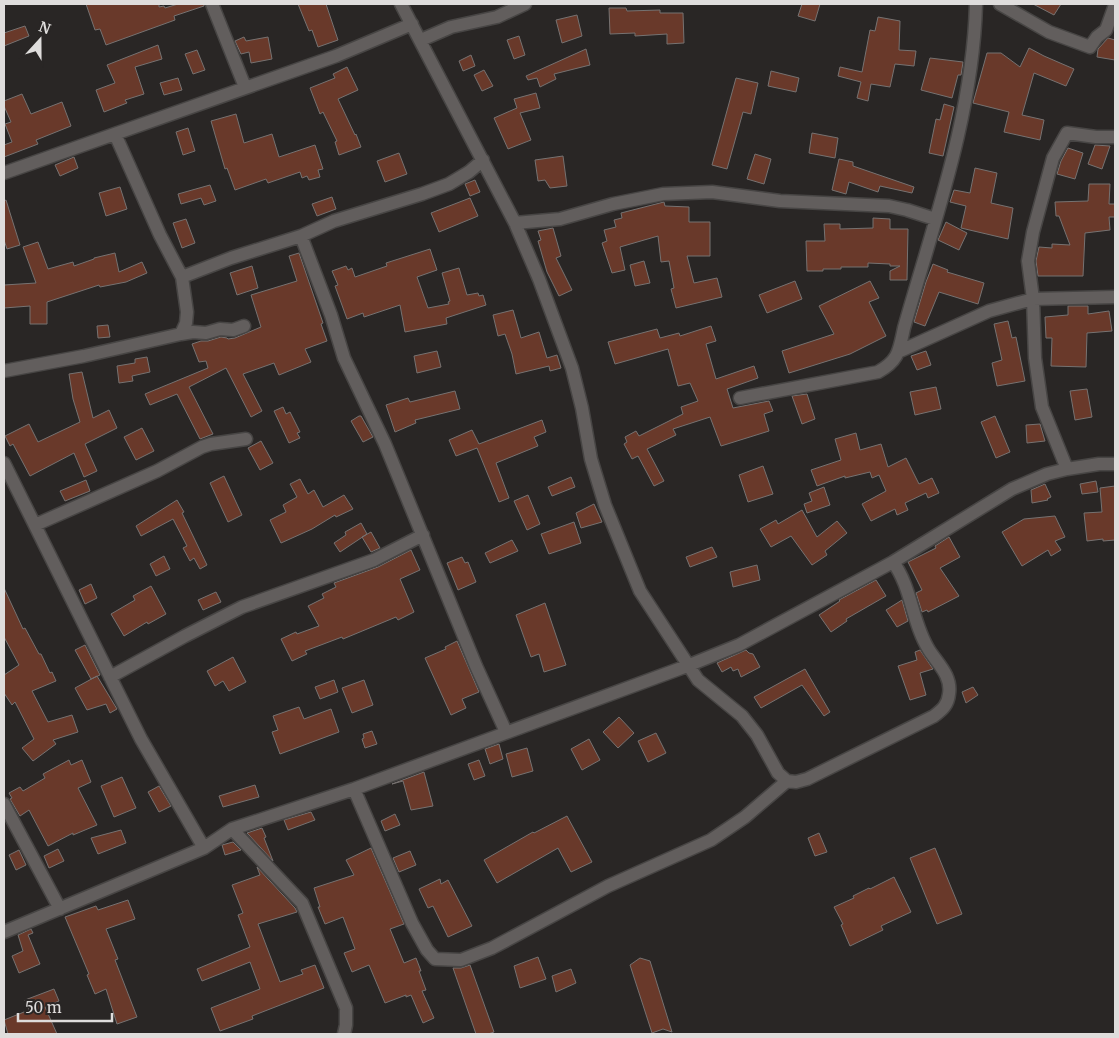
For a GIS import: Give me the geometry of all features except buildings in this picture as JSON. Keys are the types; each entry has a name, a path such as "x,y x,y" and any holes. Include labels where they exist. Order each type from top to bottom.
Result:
{"street":[{"path":"212,4 245,87"},
{"path":"401,4 514,223 539,279 572,368 582,408 591,459 605,505 640,591 687,666 698,680 742,716 757,736 778,773 787,781 796,782 807,779 934,716 945,707 949,694 948,676 929,650 917,628 900,571 893,562"},
{"path":"421,40 451,27 497,17 525,4"},
{"path":"740,398 878,372 891,365 898,352 956,148 975,34 976,4"},
{"path":"1000,4 1048,32 1090,47 1097,37 1106,30 1115,5"},
{"path":"4,173 336,56 412,24"},
{"path":"1067,468 1042,407 1035,358 1033,299 1028,261 1033,232 1053,158 1067,133 1096,137 1115,137"},
{"path":"115,134 160,235 182,276 187,312 186,323 181,334"},
{"path":"182,276 301,236 334,221 449,184 469,172 482,160"},
{"path":"514,223 560,219 613,204 663,194 712,192 780,201 889,206 935,219"},
{"path":"301,236 331,315 344,358 385,444 476,666 506,732"},
{"path":"898,352 989,311 1033,299 1115,297"},
{"path":"4,371 84,356 181,334 193,332 206,333 220,329 233,330 244,326"},
{"path":"904,328 919,342"},
{"path":"36,525 157,471 202,447 246,438"},
{"path":"4,463 141,739 204,848"},
{"path":"4,932 204,848 232,829 354,789 739,645 893,562 1012,489 1047,474 1067,468 1115,464"},
{"path":"110,677 184,636 242,607 374,560 423,535"},
{"path":"354,789 412,923 427,950 435,959 461,960 492,948 608,886 711,840 745,817 787,781"},
{"path":"4,804 60,908"},
{"path":"232,829 302,903 346,1008 344,1034"}]}
